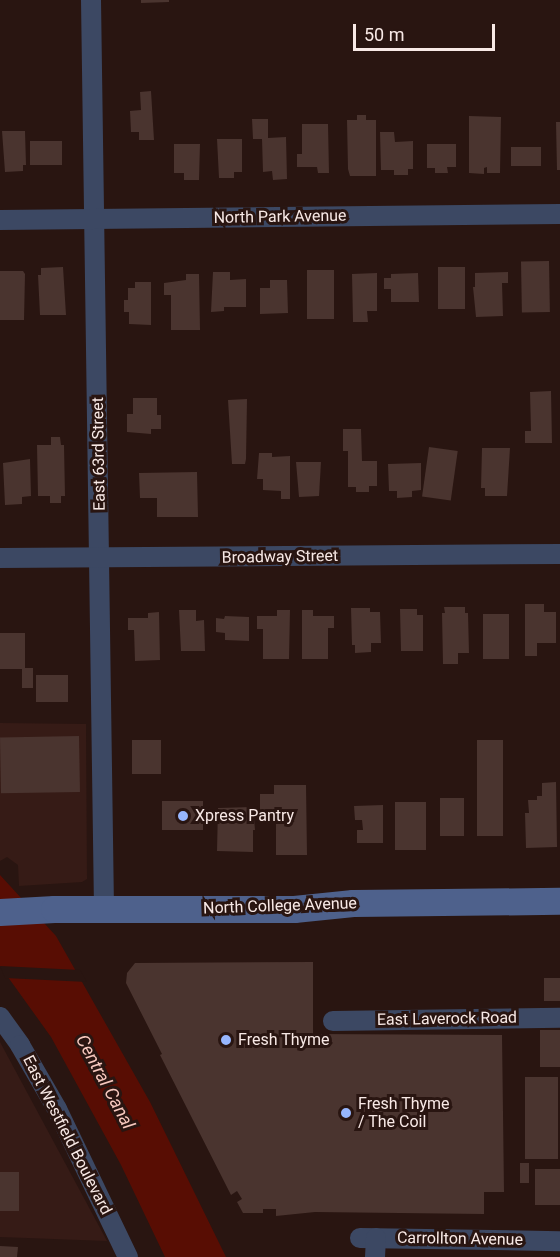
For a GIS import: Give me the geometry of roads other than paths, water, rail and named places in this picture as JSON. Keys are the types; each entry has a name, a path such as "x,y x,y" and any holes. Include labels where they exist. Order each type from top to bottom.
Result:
{"main road":[{"name":"North College Avenue","path":"0,912 54,909 294,909 353,903 560,901"}],"street":[{"name":"East 63rd Street","path":"91,0 104,909"},
{"name":"North Park Avenue","path":"0,220 560,214"},
{"name":"Broadway Street","path":"0,558 560,554"},
{"name":"East Westfield Boulevard","path":"0,1017 20,1045 57,1109 128,1257"},
{"name":"East Laverock Road","path":"333,1021 560,1018"},
{"name":"Carrollton Avenue","path":"371,1244 512,1248 560,1241"}],"water":[{"name":"Central Canal","path":"0,875 56,936 150,1102 226,1257 165,1257 121,1165 51,1037 0,966"}],"place":[{"name":"Xpress Pantry","path":"183,816"},
{"name":"Fresh Thyme","path":"226,1040"},
{"name":"Fresh Thyme / The Coil","path":"346,1113"}]}
